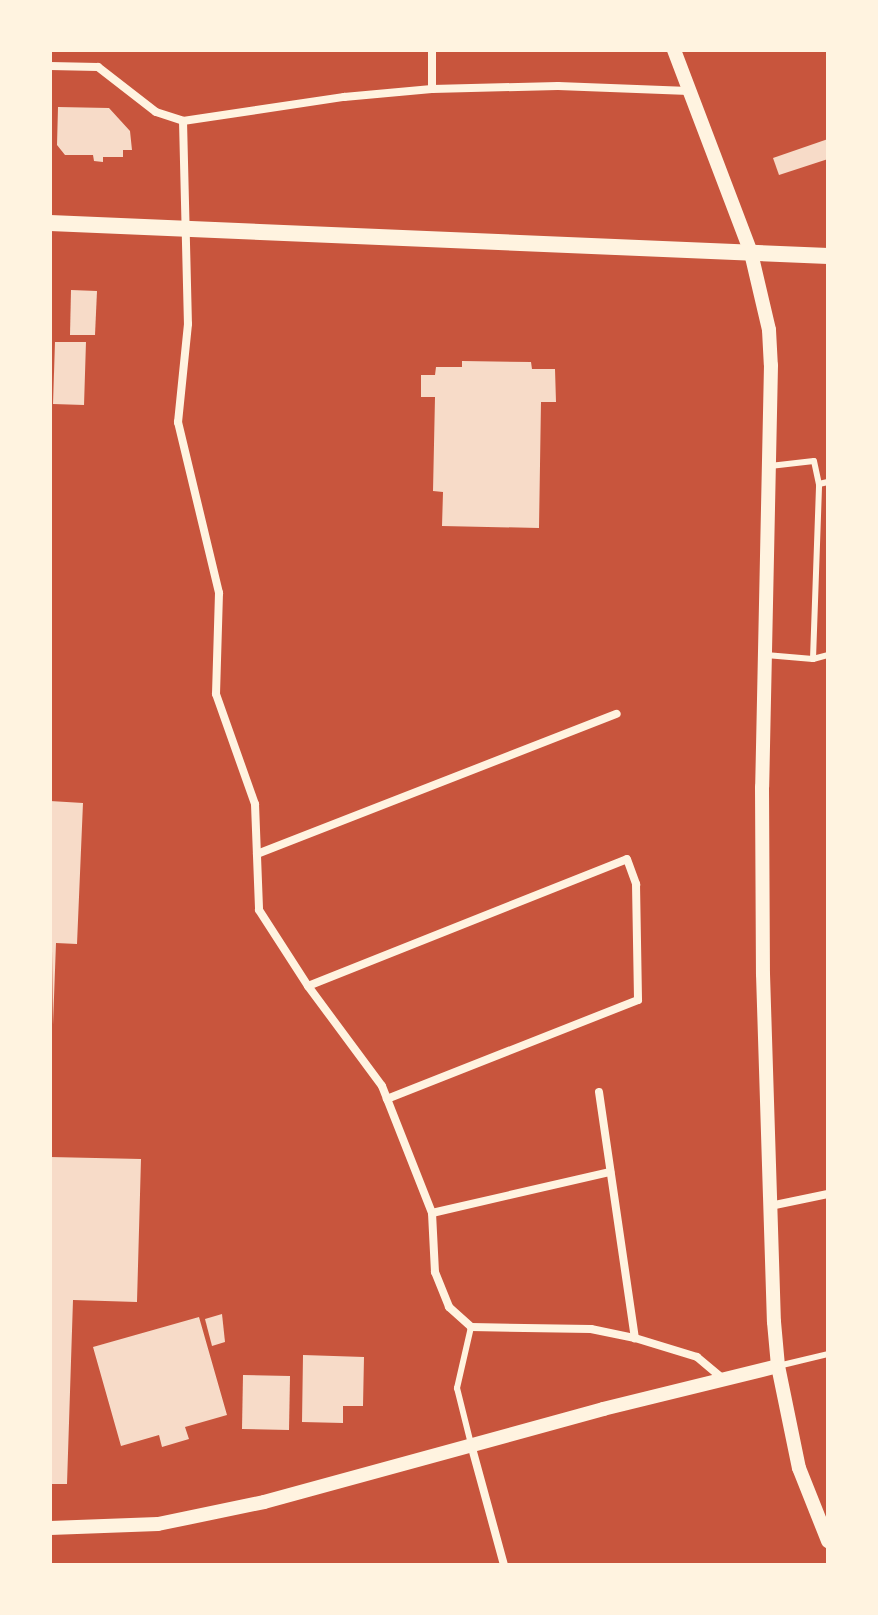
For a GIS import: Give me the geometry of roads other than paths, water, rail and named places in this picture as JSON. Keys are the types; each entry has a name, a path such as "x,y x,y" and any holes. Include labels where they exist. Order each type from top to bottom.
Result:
{"main road":[{"path":"50,223 828,256"}],"street":[{"path":"432,50 432,89"},
{"path":"674,50 751,253 769,330 770,466 762,912 770,1206 778,1366 799,1468 828,1541"},
{"path":"50,66 98,67 156,112 183,121 344,97 432,89 558,86 689,91"},
{"path":"183,121 188,324 178,422 219,593 216,694 255,804 259,910 308,986 382,1086 432,1213 435,1272 449,1307 471,1327 591,1329 635,1338 697,1357 724,1380"},
{"path":"257,854 617,714"},
{"path":"308,986 627,859 636,884 638,1000 387,1099"},
{"path":"599,1092 635,1338"},
{"path":"432,1213 610,1172"},
{"path":"770,1206 828,1194"},
{"path":"50,1528 158,1524 264,1502 472,1448 603,1409 778,1366"},
{"path":"472,1448 504,1565"}],"lane":[{"path":"770,466 814,461 819,484 813,659"},
{"path":"819,484 828,482"},
{"path":"766,655 813,659 828,655"},
{"path":"471,1327 457,1388 472,1448"},
{"path":"778,1366 828,1354"}]}
